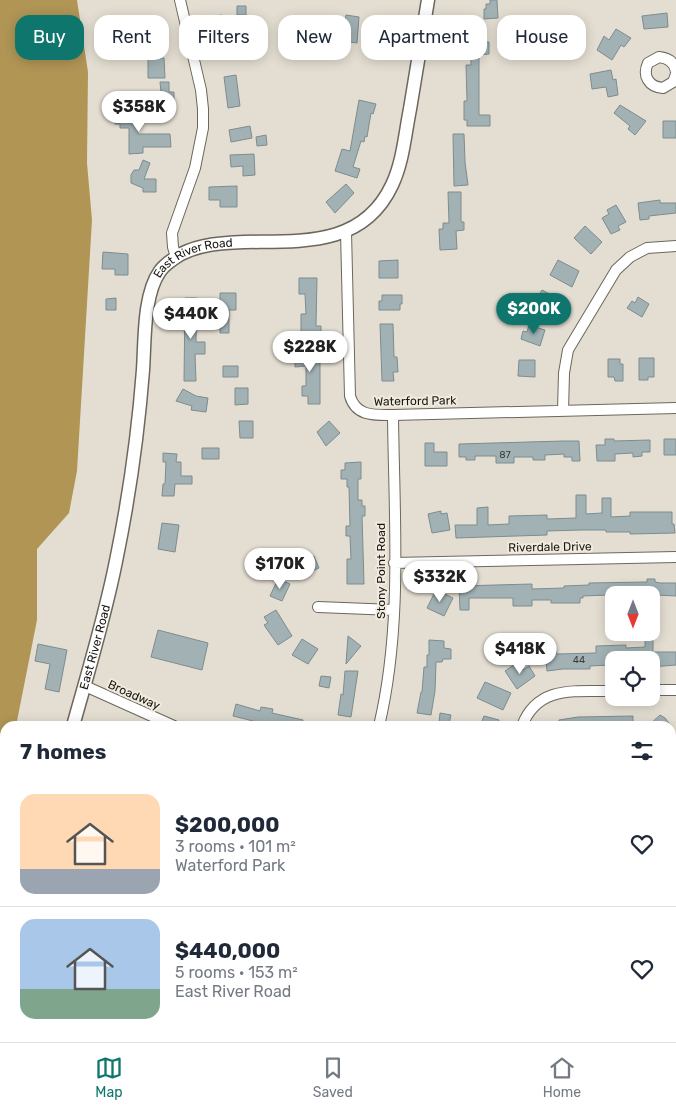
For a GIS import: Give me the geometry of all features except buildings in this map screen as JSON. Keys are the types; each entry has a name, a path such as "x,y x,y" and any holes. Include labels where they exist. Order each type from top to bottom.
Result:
{"main road":[{"name":"East River Road","path":"74,721 116,563 131,480 140,406 149,301 152,288 160,271 176,257 194,248 211,244 311,240 332,237 346,232 373,213 386,196 395,177 405,134 428,0"}],"street":[{"path":"176,257 172,233 195,168 203,128 201,90 180,0"},
{"name":"Waterford Park","path":"346,232 350,396 354,406 362,413 393,415 676,408"},
{"path":"563,411 564,374 568,350 616,270 630,257 647,248 676,246"},
{"name":"Stony Point Road","path":"380,721 390,675 393,637 393,415"},
{"name":"Riverdale Drive","path":"394,563 676,557"},
{"path":"318,607 394,610"},
{"name":"Broadway","path":"84,686 163,721"},
{"path":"660,690 676,690"},
{"path":"525,721 532,708 549,696 559,692 605,691"}],"shaded area":[{"path":"0,0 77,0 79,15 15,15 15,60 84,60 84,46 88,72 87,163 92,220 77,471 69,513 37,549 37,620 17,721 0,721"}]}
